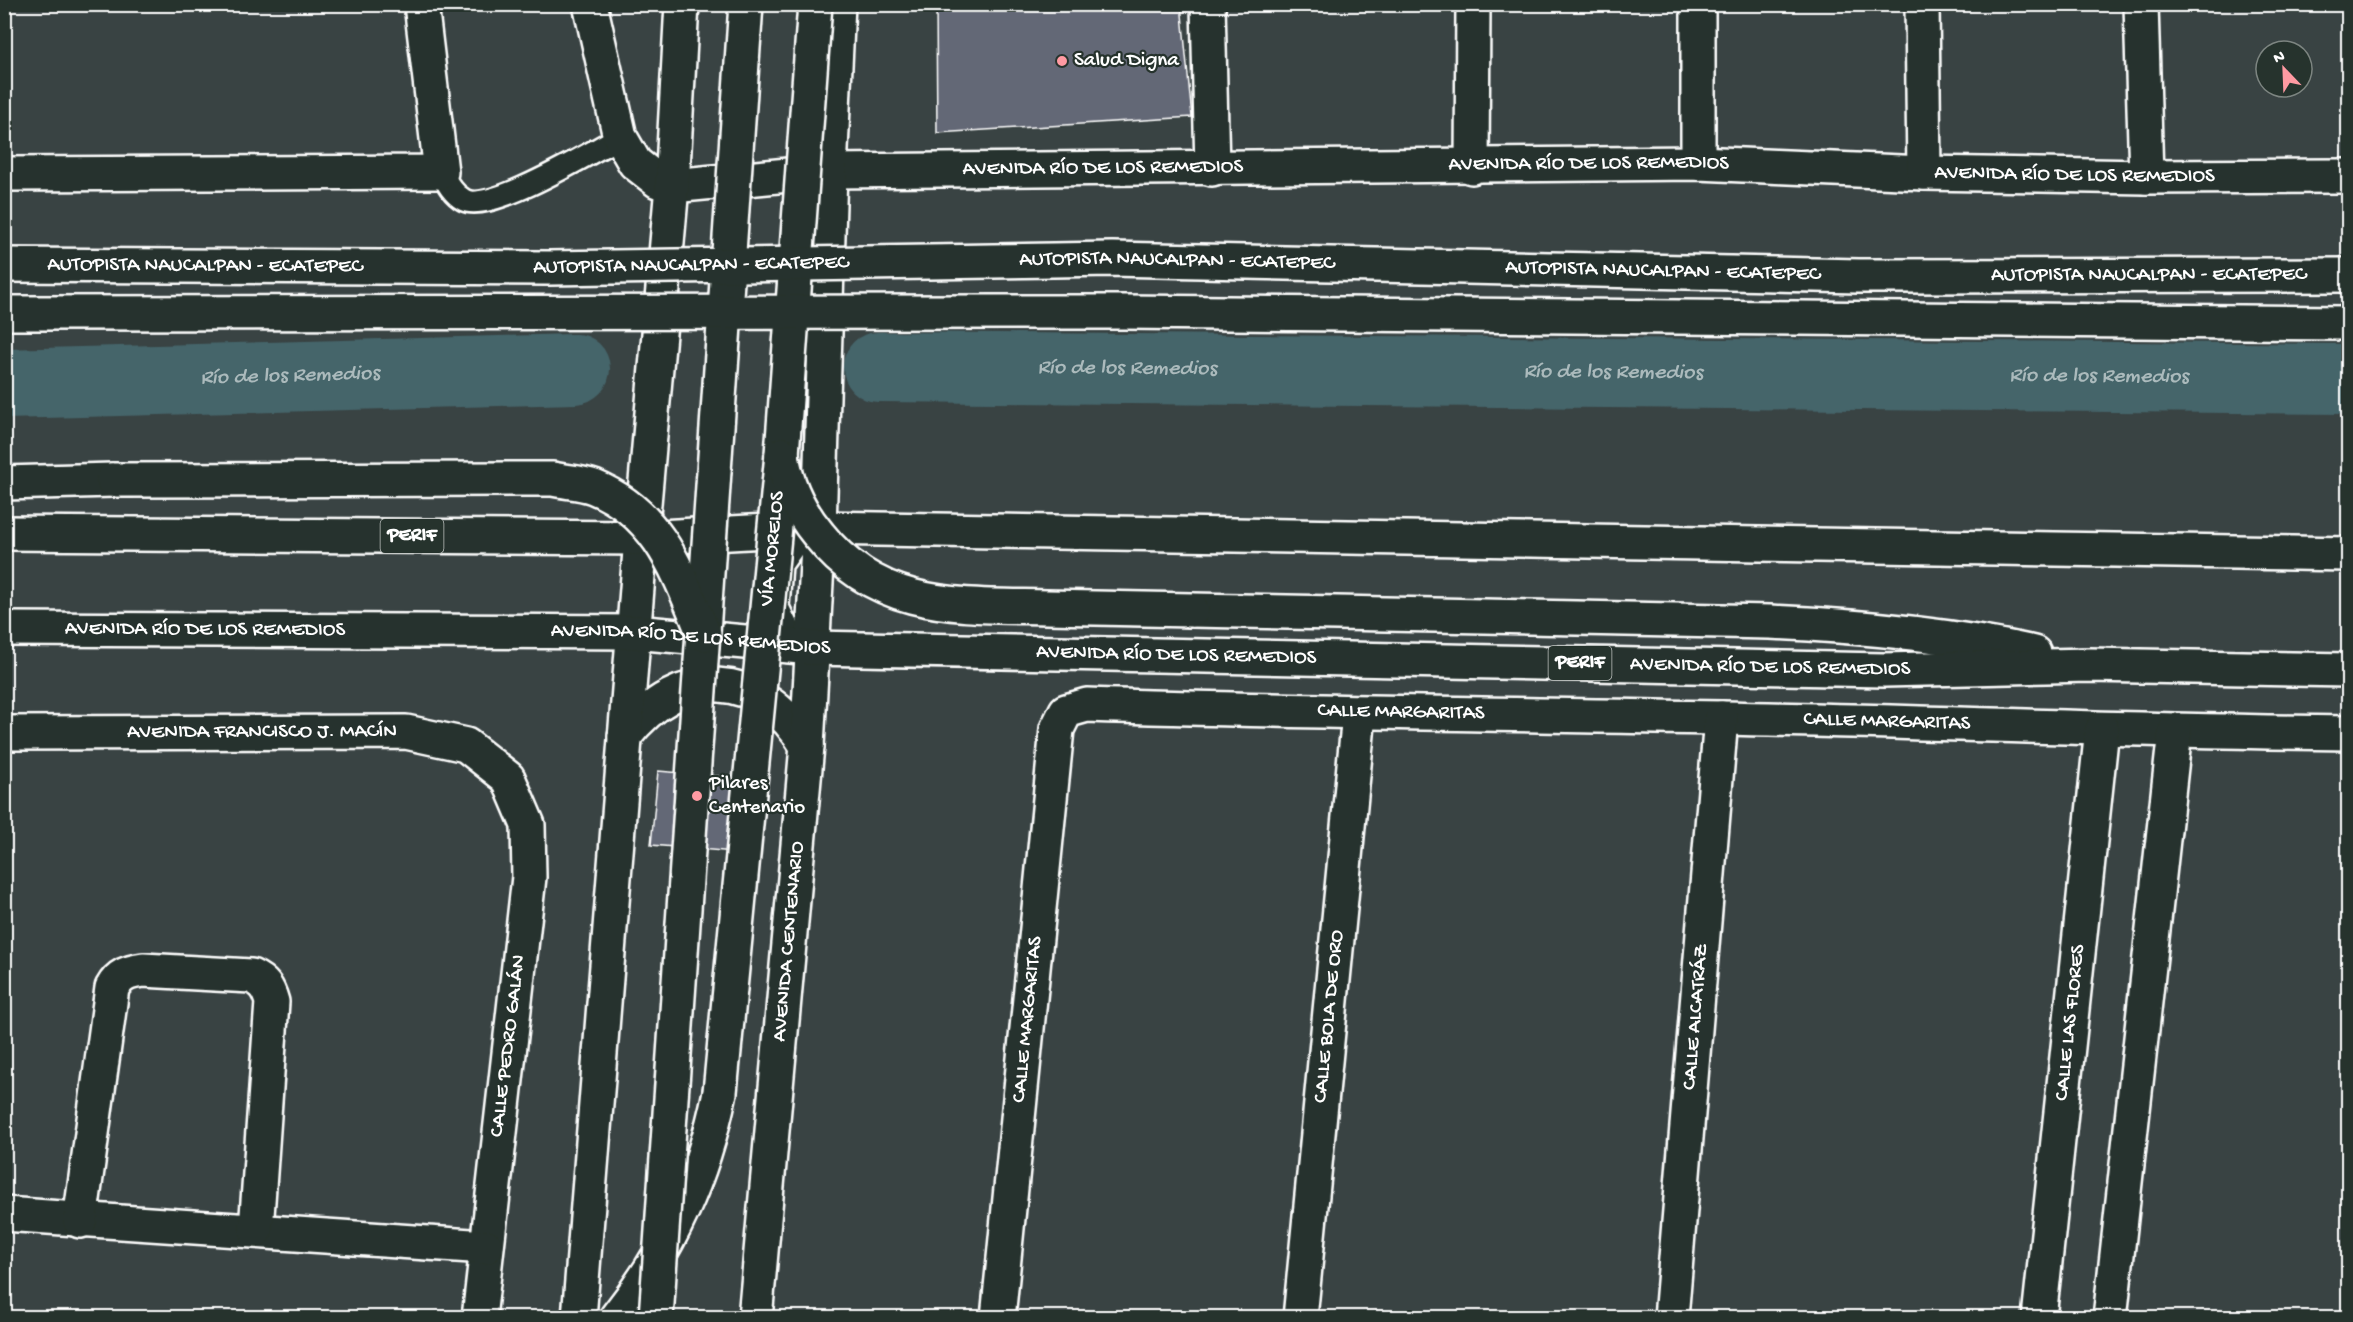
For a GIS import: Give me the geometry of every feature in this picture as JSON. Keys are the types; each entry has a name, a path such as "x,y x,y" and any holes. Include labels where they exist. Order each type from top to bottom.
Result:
{"main road":[{"path":"4,174 441,172 421,4"},
{"path":"590,4 620,136 635,163 652,177 672,186"},
{"path":"579,1317 641,538 672,186 682,4"},
{"path":"656,1317 746,4"},
{"name":"VÍA MORELOS","path":"616,1317 660,1257 681,1218 711,1135 720,1092 782,454 815,4"},
{"path":"819,528 830,171 838,4"},
{"path":"1208,4 1212,169"},
{"path":"1472,166 1473,4"},
{"path":"1698,4 1698,163"},
{"path":"1922,4 1924,173"},
{"path":"2141,4 2146,177"},
{"name":"AVENIDA RÍO DE LOS REMEDIOS","path":"672,186 830,171 1698,163 1924,173 2146,177 2349,176"},
{"name":"AUTOPISTA NAUCALPAN - ECATEPEC","path":"4,265 549,268 1112,259 1859,276 2349,275"},
{"name":"AUTOPISTA NAUCALPAN - ECATEPEC","path":"4,313 405,315 1134,312 1856,315 2349,323"},
{"path":"782,454 785,477 796,502 828,547 849,567 877,585 909,597 955,605 1770,622 1849,626 1930,634 2089,665"},
{"path":"4,483 113,480 553,479 592,486 627,504 651,528 672,559 704,634"},
{"name":"PERIF","path":"4,533 641,538 819,528 2349,554"},
{"name":"AVENIDA CENTENARIO","path":"755,1317 807,746 819,528"},
{"name":"AVENIDA RÍO DE LOS REMEDIOS","path":"4,629 634,632 812,648 1872,670 2089,665 2349,670"},
{"path":"625,736 655,703 675,693 696,687 718,685 741,688 762,697 796,726 807,746"},
{"name":"CALLE MARGARITAS","path":"998,1317 1057,729 1066,711 1087,705 1359,714 1721,718 2175,731 2349,733"},
{"name":"CALLE BOLA DE ORO","path":"1300,1317 1359,714"},
{"name":"CALLE ALCATRÁZ","path":"1671,1317 1721,718"},
{"name":"CALLE LAS FLORES","path":"2039,1317 2102,729"},
{"path":"2110,1317 2175,731"},
{"name":"AVENIDA FRANCISCO J. MACÍN","path":"4,733 406,732 466,745 508,778"},
{"name":"CALLE PEDRO GALÁN","path":"479,1317 528,877 528,825 508,778"},
{"path":"80,1221 112,988 117,979 129,972 143,970 240,975 262,981 272,1002 256,1230"},
{"path":"4,1214 486,1247"}],"lane":[{"path":"441,172 451,189 466,201 485,202 510,195 620,136"}],"building":[{"name":"Salud Digna","path":"936,4 1181,4 1192,117 937,133"},
{"name":"Pilares Centenario","path":"658,771 740,778 759,854 651,845"}],"waterway":[{"name":"Río de los Remedios","path":"878,367 2348,379"},
{"name":"Río de los Remedios","path":"4,384 575,369"}],"place":[{"name":"Salud Digna","path":"1062,61"},
{"name":"Pilares Centenario","path":"697,796"}]}
